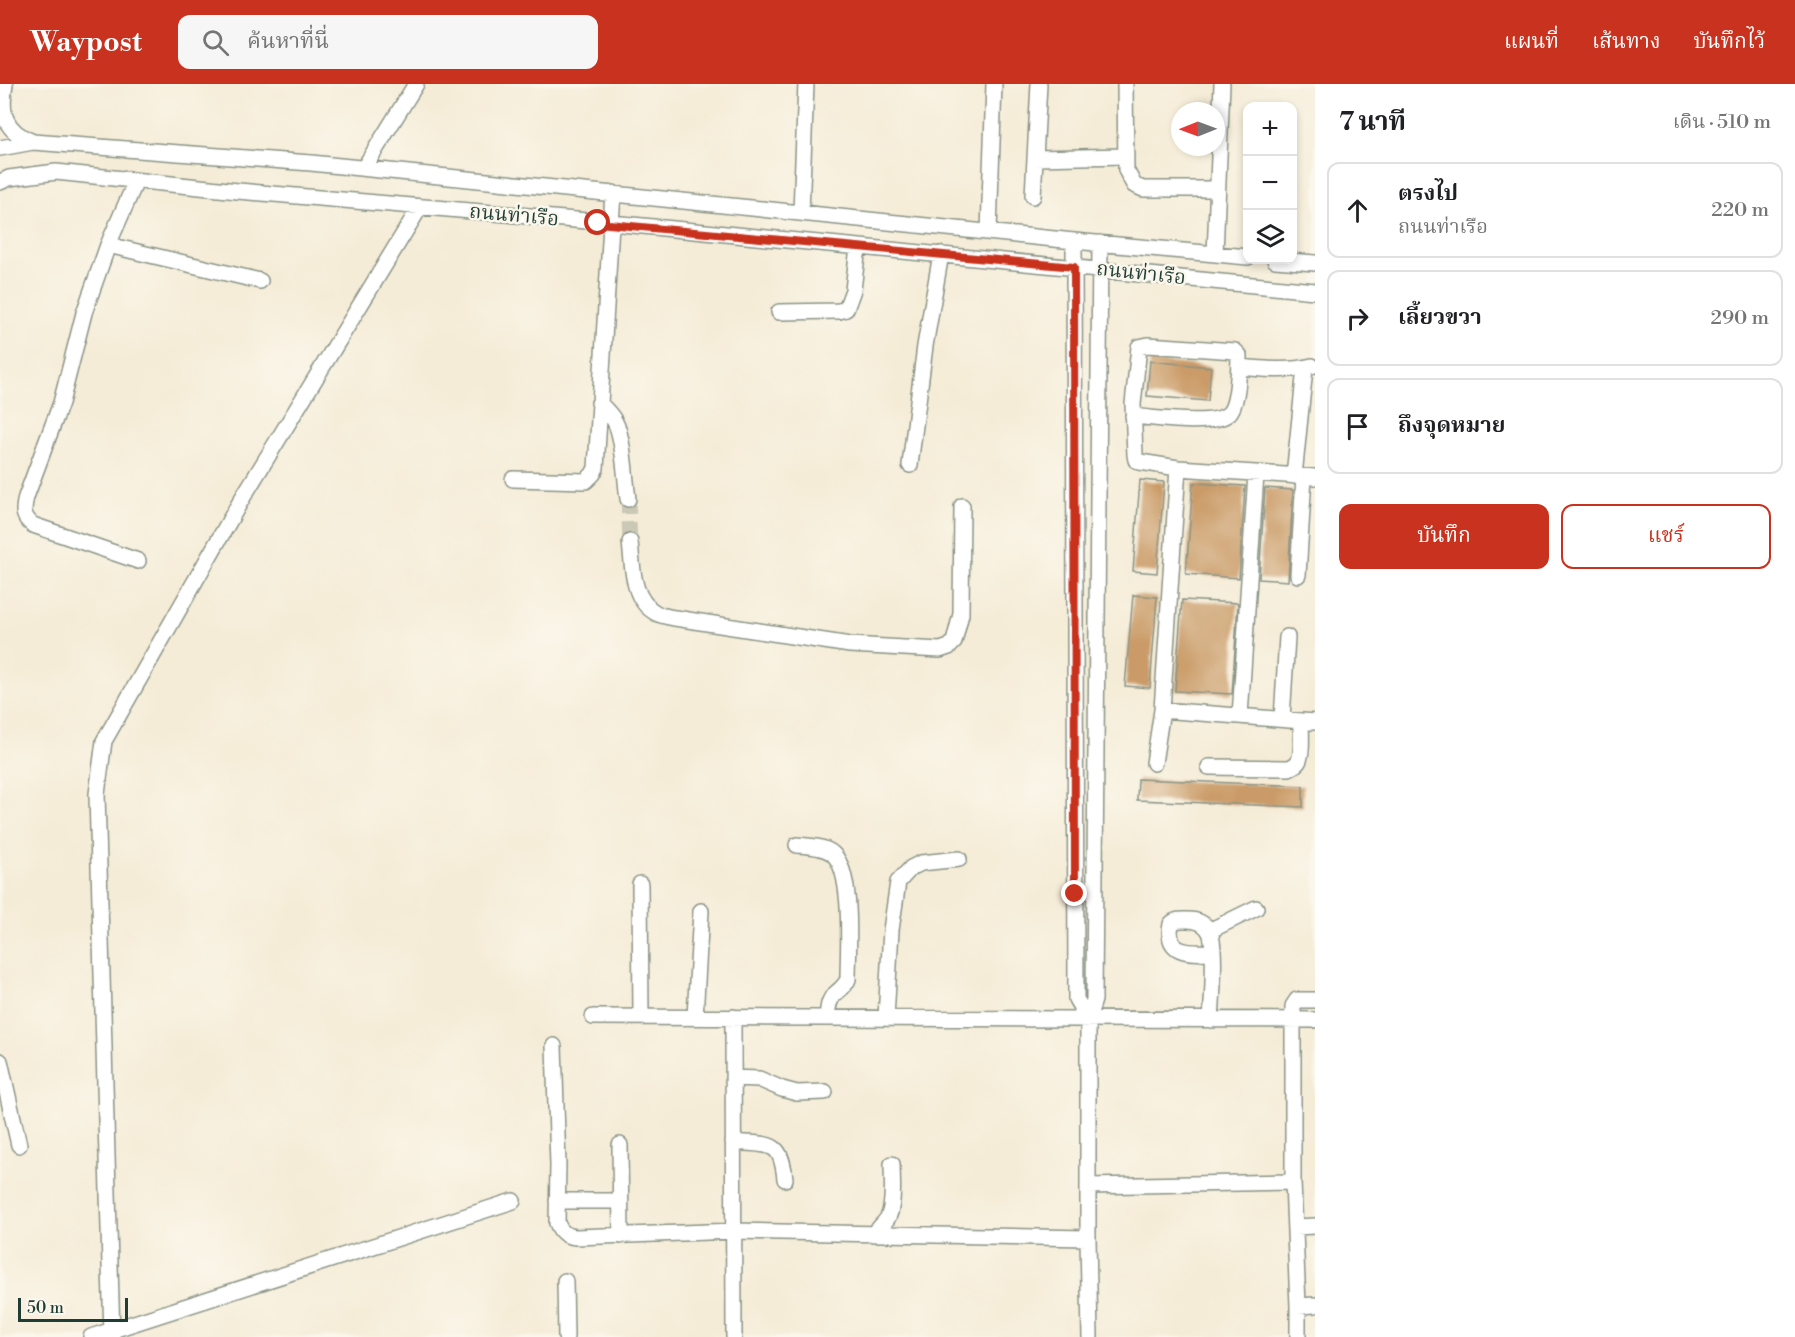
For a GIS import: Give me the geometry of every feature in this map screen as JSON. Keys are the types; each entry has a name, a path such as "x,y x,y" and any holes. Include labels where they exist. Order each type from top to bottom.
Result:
{"street":[{"path":"5,84 4,118 14,133 33,142"},
{"path":"364,168 416,84"},
{"path":"801,212 806,84"},
{"path":"989,231 994,84"},
{"path":"1033,196 1039,84"},
{"path":"1125,84 1126,170 1134,185 1143,189 1217,189"},
{"path":"1215,254 1221,84"},
{"name":"ถนนท่าเรือ","path":"0,148 33,142 364,168 1243,257"},
{"path":"1035,158 1126,156"},
{"name":"ถนนท่าเรือ","path":"0,182 9,178 56,172 1315,291"},
{"path":"136,181 108,245 84,313 61,403 23,509 26,520 33,525 138,561"},
{"path":"513,479 586,481 596,468 613,193"},
{"path":"112,1334 97,794 104,741 243,497 420,207"},
{"path":"1074,241 1076,999 1088,1019"},
{"path":"1090,1337 1088,1019 1094,1000 1100,243"},
{"path":"108,245 260,281"},
{"path":"779,312 846,309 853,290 858,247"},
{"path":"910,465 925,346 941,254"},
{"path":"1297,262 1315,263"},
{"path":"1133,416 1198,421 1223,417 1230,412 1234,404 1239,367 1239,355 1235,351 1148,345 1139,347 1132,404 1136,459 1140,462 1178,468 1304,477"},
{"path":"1239,367 1293,370 1310,366 1298,575"},
{"path":"599,403 608,412 620,435 628,499"},
{"path":"1154,763 1162,710 1178,468"},
{"path":"1240,716 1256,474"},
{"path":"630,542 635,587 656,613 675,618 850,645 945,649 954,642 961,614 962,506"},
{"path":"1282,719 1287,637"},
{"path":"1162,710 1308,721 1298,763 1295,766 1289,768 1209,767"},
{"path":"797,845 824,849 833,855 841,868 845,881 848,915 848,979 845,986 831,1000 827,1018"},
{"path":"886,1018 891,930 898,882 911,868 921,863 959,860"},
{"path":"640,884 641,1017"},
{"path":"1209,931 1256,908"},
{"path":"695,1017 700,912"},
{"path":"1211,1020 1212,952 1209,931 1198,921 1176,920 1171,924 1172,943 1180,950 1189,953 1212,952"},
{"path":"1298,1337 1299,1306 1293,1182 1293,1006 1298,1000 1315,1000"},
{"path":"593,1017 1315,1020"},
{"path":"733,1017 734,1337"},
{"path":"554,1046 558,1165 557,1223 567,1236 734,1231 1088,1238"},
{"path":"0,1060 19,1145"},
{"path":"733,1078 764,1080 797,1093 825,1092"},
{"path":"733,1142 769,1146 776,1149 780,1152 785,1179"},
{"path":"620,1145 621,1236"},
{"path":"874,1234 890,1214 892,1164"},
{"path":"1088,1186 1293,1182"},
{"path":"91,1337 112,1334 513,1201"},
{"path":"557,1202 620,1201"},
{"path":"1295,1227 1315,1226"},
{"path":"564,1281 566,1337"},
{"path":"1299,1306 1315,1305"}],"building":[{"path":"1150,361 1211,367 1208,401 1147,396"},
{"path":"1140,480 1164,482 1157,573 1133,571"},
{"path":"1193,483 1245,486 1239,578 1186,574"},
{"path":"1265,488 1293,490 1288,581 1259,579"},
{"path":"1133,595 1157,597 1150,688 1125,686"},
{"path":"1182,600 1238,603 1232,694 1175,691"},
{"path":"1138,779 1303,786 1303,807 1137,800"}],"tunnel":[{"path":"628,499 630,542"}],"route":[{"path":"598,223 1074,267 1075,894"}]}
